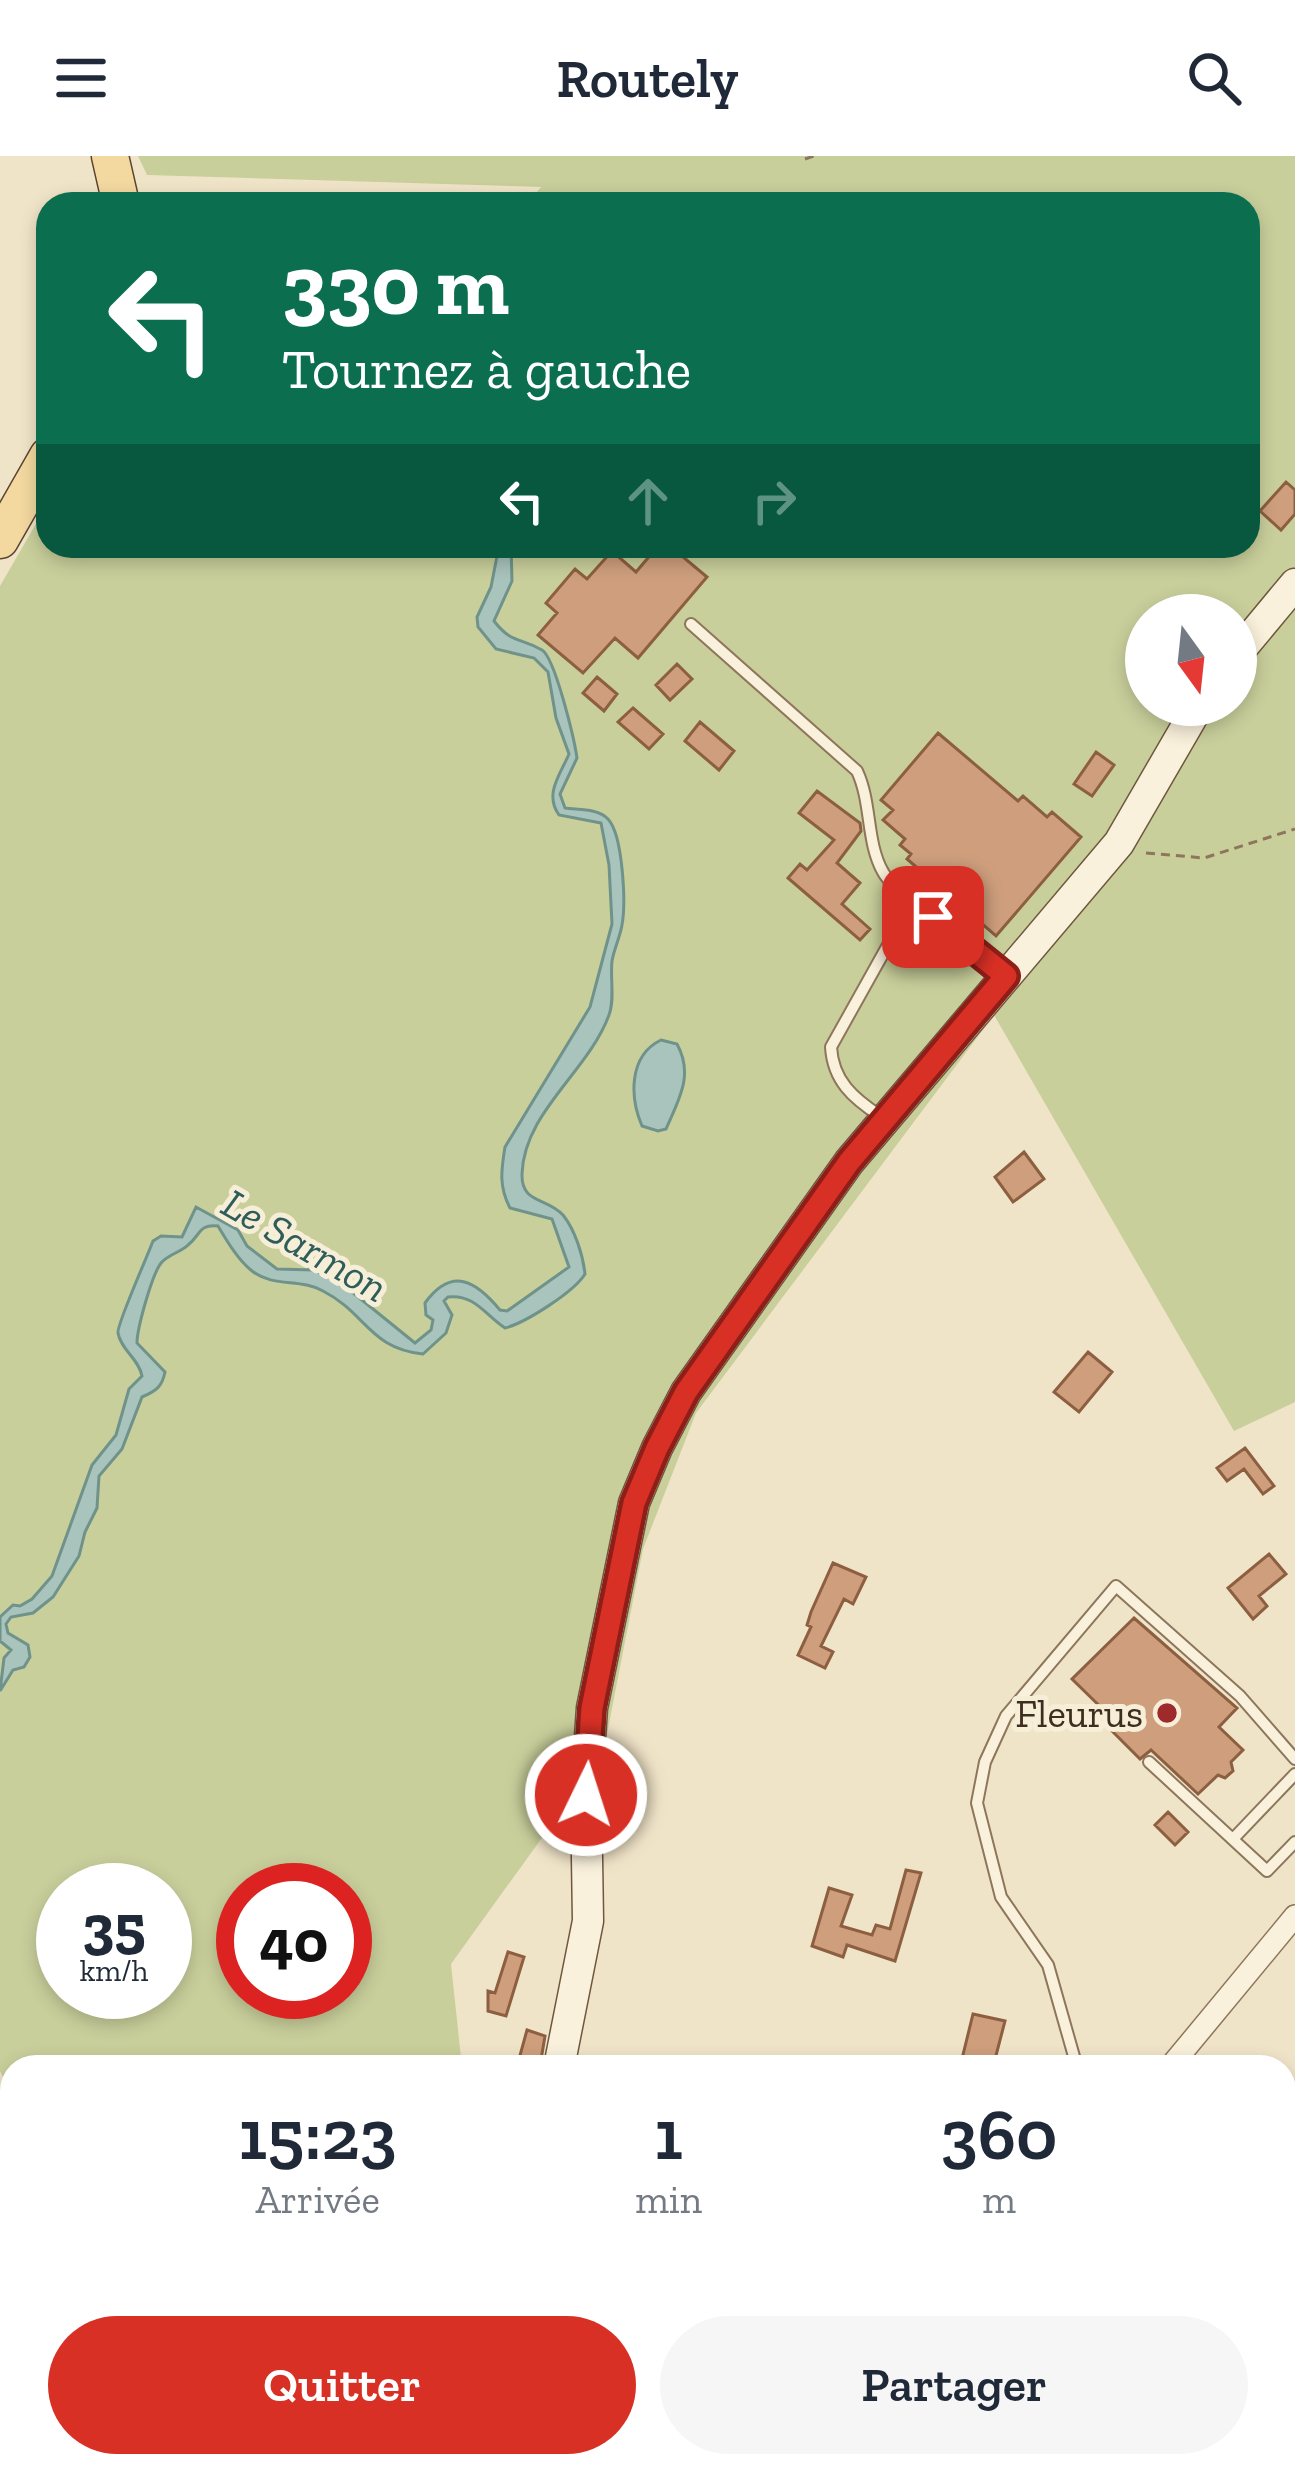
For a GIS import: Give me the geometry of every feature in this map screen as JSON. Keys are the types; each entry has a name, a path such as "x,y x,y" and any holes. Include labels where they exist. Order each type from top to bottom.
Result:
{"main road":[{"path":"110,156 119,192"},
{"path":"0,539 36,477"}],"street":[{"path":"1257,630 1295,584"},
{"path":"561,2055 588,1922 586,1795 592,1708 634,1503 686,1392 883,1118 1119,843 1187,726"},
{"path":"1180,2055 1295,1916"}],"lane":[{"path":"691,624 857,771 882,870 903,894 1006,976"},
{"path":"883,1118 859,1102 838,1078 832,1068 832,1047 898,927 903,894"},
{"path":"1074,2055 1048,1965 1001,1897 984,1842 977,1803 985,1762 1006,1716 1116,1586 1240,1696 1295,1759"},
{"path":"1149,1762 1268,1871 1295,1843"},
{"path":"1233,1839 1295,1774"}],"path":[{"path":"805,159 814,156"},
{"path":"1119,843 1153,855 1204,858 1295,829"}],"green space":[{"path":"138,156 1295,156 1295,1402 1234,1431 994,1015 696,1413 643,1549 601,1765 567,1803 451,1964 461,2055 0,2055 0,586 36,524 36,558 1260,558 1260,192 537,192 541,187 147,175"}],"water":[{"path":"497,558 511,558 512,581 494,621 511,637 547,656 577,758 560,794 565,808 593,811 608,819 622,870 623,915 612,961 609,1015 533,1131 522,1174 526,1191 557,1209 567,1221 585,1274 548,1306 505,1328 473,1302 448,1297 444,1301 452,1315 446,1333 423,1354 379,1338 323,1291 260,1276 242,1261 218,1226 203,1228 163,1261 155,1275 137,1343 165,1372 164,1377 158,1388 142,1397 122,1449 99,1476 97,1508 79,1556 53,1597 33,1613 11,1617 6,1624 8,1633 28,1645 30,1657 24,1667 13,1670 0,1691 4,1658 11,1650 0,1641 0,1617 13,1605 32,1599 52,1576 92,1465 116,1435 129,1389 142,1376 118,1333 127,1305 153,1241 161,1236 182,1237 196,1207 238,1230 247,1246 277,1269 314,1270 341,1283 415,1343 431,1330 433,1320 426,1315 425,1303 445,1284 473,1285 507,1311 569,1267 552,1219 510,1208 503,1164 505,1147 590,1007 612,924 609,865 601,823 559,815 555,807 555,784 569,754 556,718 548,672 534,658 496,649 478,627 477,617 491,587"},
{"path":"661,1040 677,1044 684,1077 666,1129 658,1131 642,1126 634,1091 642,1056"}],"building":[{"path":"1286,482 1295,490 1295,514 1281,530 1260,511"},
{"path":"606,558 620,558 636,572 648,558 684,558 707,577 638,658 615,638 583,673 538,635 557,613 546,603 575,569 587,579"},
{"path":"677,664 692,679 670,700 656,685"},
{"path":"597,677 617,694 604,711 583,693"},
{"path":"633,708 663,734 649,749 618,722"},
{"path":"700,722 734,751 719,770 685,741"},
{"path":"938,733 1018,801 1023,796 1047,817 1052,812 1081,837 996,936 907,859 911,854 900,845 905,839 883,820 893,810 881,800"},
{"path":"1096,752 1114,765 1092,796 1074,784"},
{"path":"817,791 860,823 861,831 837,863 860,883 842,904 870,929 860,940 788,878 800,864 807,870 834,840 799,813"},
{"path":"1024,1152 1044,1179 1013,1202 995,1177"},
{"path":"1088,1352 1112,1372 1079,1412 1054,1392"},
{"path":"1245,1448 1274,1486 1263,1494 1244,1469 1227,1481 1217,1468"},
{"path":"1269,1554 1286,1574 1259,1596 1267,1606 1253,1619 1228,1588"},
{"path":"833,1563 866,1577 853,1604 844,1599 821,1646 833,1652 825,1668 798,1655"},
{"name":"Fleurus","path":"1134,1618 1237,1708 1219,1727 1243,1750 1231,1762 1233,1771 1225,1778 1218,1775 1198,1794 1151,1750 1140,1759 1112,1731 1118,1724 1072,1679"},
{"path":"1168,1812 1188,1832 1175,1845 1155,1825"},
{"path":"906,1870 921,1873 895,1961 847,1945 843,1957 812,1946 829,1888 852,1895 841,1926 872,1935 876,1925 890,1929"},
{"path":"508,1952 524,1957 506,2016 488,2011 488,1991 495,1993"},
{"path":"973,2014 1005,2021 996,2055 963,2055"},
{"path":"527,2030 545,2036 542,2055 520,2055"}],"place":[{"name":"Fleurus","path":"1167,1713"}],"route":[{"path":"586,1795 592,1708 634,1503 657,1448 686,1392 849,1162 1006,976 933,917"}],"water label":[{"name":"Le Sarmon","path":"305,1245"}]}
